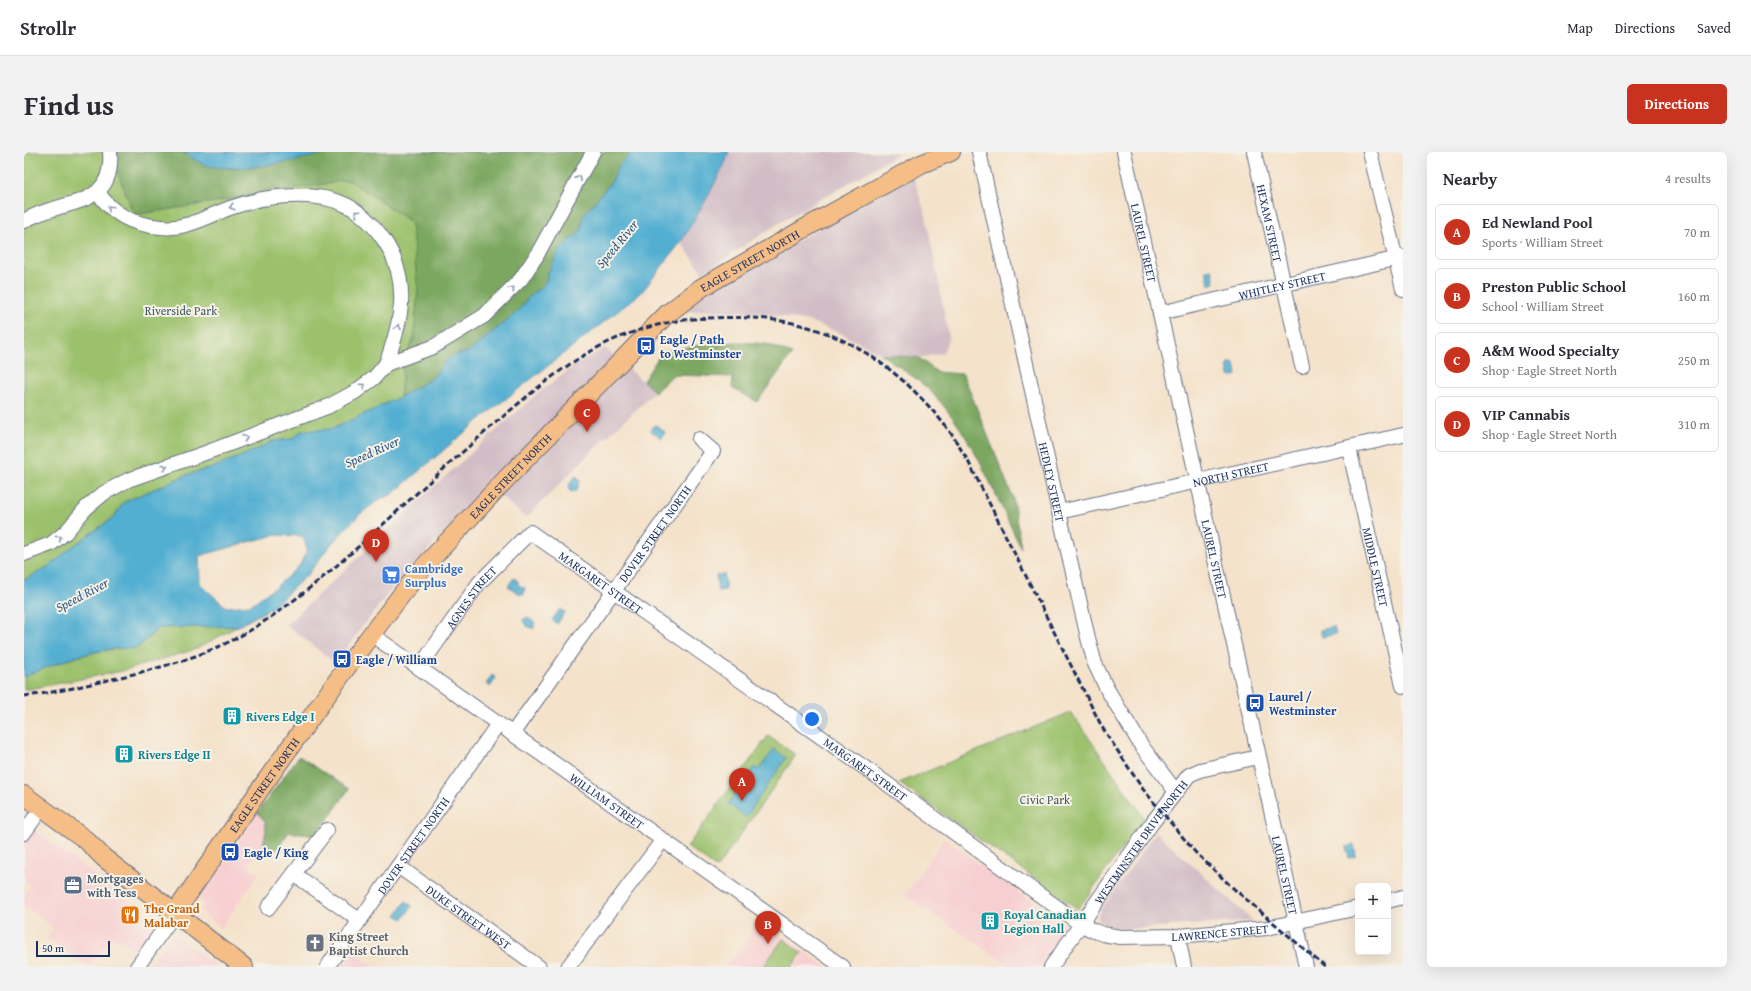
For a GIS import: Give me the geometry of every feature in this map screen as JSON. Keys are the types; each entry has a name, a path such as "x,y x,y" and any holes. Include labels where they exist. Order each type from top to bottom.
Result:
{"main road":[{"name":"EAGLE STREET NORTH","path":"174,913 371,634 418,573 506,479 667,314 701,288 796,233 921,164 951,152"},
{"path":"24,795 86,840 104,858 244,967"},
{"path":"30,812 78,846 104,858"}],"street":[{"path":"24,221 52,208 84,200 98,192 109,175 111,164 110,152"},
{"path":"386,364 433,347 484,316 501,301 521,279 537,255 593,152"},
{"name":"HEDLEY STREET","path":"980,152 1059,512 1095,664 1107,689 1141,745 1176,792"},
{"name":"LAUREL STREET","path":"1124,152 1196,481 1306,967"},
{"name":"HEXAM STREET","path":"1254,152 1302,366"},
{"path":"1370,152 1399,258 1403,289"},
{"path":"24,554 51,544 66,532 86,508 104,493 128,480 208,452 327,407 362,387 374,378 386,364 398,329 402,304 400,279 393,254 378,232 359,212 335,201 308,196 274,197 232,207 190,224 175,227 161,227 136,222 117,214 105,202 98,192"},
{"name":"WHITLEY STREET","path":"1160,313 1399,258"},
{"name":"NORTH STREET","path":"1059,512 1403,435"},
{"name":"DOVER STREET NORTH","path":"512,734 713,451 699,439"},
{"name":"MIDDLE STREET","path":"1350,448 1403,686"},
{"name":"MARGARET STREET","path":"530,532 613,592 875,775 1082,925"},
{"name":"AGNES STREET","path":"419,668 480,583 530,532"},
{"name":"WILLIAM STREET","path":"371,634 662,841 843,967"},
{"name":"DOVER STREET NORTH","path":"327,967 498,724"},
{"name":"WESTMINSTER DRIVE NORTH","path":"1051,967 1189,776 1200,770 1258,757"},
{"path":"24,833 30,812"},
{"path":"268,908 327,830"},
{"path":"568,967 662,841"},
{"name":"DUKE STREET WEST","path":"398,866 539,967"},
{"path":"294,874 359,920"},
{"path":"1391,900 1403,897"},
{"name":"LAWRENCE STREET","path":"1082,925 1103,934 1120,937 1178,936 1267,928 1355,909"},
{"path":"137,967 174,913"},
{"path":"1178,936 1184,967"}],"shaded area":[{"path":"729,152 902,152 776,225 703,273 681,242 708,196"},
{"path":"913,175 926,216 949,337 943,353 919,358 881,354 840,333 808,321 757,312 706,310 677,313 703,294"},
{"path":"605,348 655,392 595,448 526,518 489,486 393,587 335,663 286,625 450,472 537,394 574,366"},
{"path":"257,813 265,821 266,830 263,845 248,865 259,873 221,928 200,910 205,904 199,900"},
{"path":"24,822 157,922 137,951 113,936 88,967 47,938 54,928 24,906 24,896 31,886 24,880"},
{"path":"1156,832 1253,921 1126,929 1113,928 1104,925 1099,921 1098,917 1100,911"},
{"path":"944,839 1067,926 1039,967 1011,967 905,895"},
{"path":"760,920 826,967 726,967"},
{"path":"173,934 218,967 149,967 148,966"},
{"path":"349,949 374,967 337,967"}],"green space":[{"name":"Riverside Park","path":"24,152 632,152 620,164 612,181 584,215 548,272 546,281 532,293 518,311 450,357 431,379 400,397 332,429 302,431 292,439 273,441 258,449 212,468 189,474 124,502 114,517 72,547 51,565 24,580"},
{"path":"116,152 182,152 206,165 230,169 311,157 331,152 632,152 620,164 612,181 584,215 581,231 568,242 548,272 546,281 541,288 532,293 518,311 470,351 450,357 431,379 400,397 403,366 414,338 418,290 411,222 349,180 134,215 117,171"},
{"path":"739,342 767,344 792,354 757,402 732,388 733,377 673,375 655,392 643,381 662,352 705,344"},
{"path":"881,354 919,358 937,372 963,374 1013,498 1021,548 982,466 960,427 932,393 914,377"},
{"path":"273,607 196,649 122,671 24,690 24,677 64,661 94,652 123,648 136,649 159,628 238,626"},
{"name":"Civic Park","path":"1071,712 1144,818 1078,909 899,783"},
{"path":"768,736 796,755 717,868 687,847"},
{"path":"299,756 349,789 316,836 289,832 274,853 263,845 266,830 265,821 257,813"},
{"path":"783,939 802,953 791,967 763,967"}],"water":[{"path":"182,152 331,152 268,165 233,168 206,165"},
{"name":"Speed River","path":"632,152 729,152 708,196 681,242 641,293 479,420 391,495 380,499 359,515 332,543 309,573 273,607 238,626 159,628 136,649 109,649 94,652 50,666 24,677 24,580 51,565 72,547 114,517 124,502 189,474 212,468 258,449 273,441 292,439 302,431 332,429 400,397 431,379 450,357 470,351 518,311 532,293 541,288 546,281 548,273 558,252 581,231 584,215 612,181 620,164","holes":["274,535 303,536 307,549 300,565 276,587 250,605 226,607 200,584 199,556"]},
{"path":"1212,269 1215,283 1209,285 1206,270"},
{"path":"1233,363 1237,374 1236,376 1232,377 1229,376 1227,367 1229,364"},
{"path":"656,425 665,432 662,438 651,431 652,427"},
{"path":"575,477 578,477 580,481 577,490 572,492 569,490 570,482"},
{"path":"724,574 726,590 718,591 716,575"},
{"path":"514,578 518,581 518,585 525,588 524,594 520,594 508,586"},
{"path":"560,609 565,612 557,624 552,620"},
{"path":"527,617 534,622 534,628 529,627 524,623 523,620"},
{"path":"1334,627 1336,634 1322,637 1320,630"},
{"path":"492,675 496,678 490,687 486,684"},
{"path":"774,749 786,758 746,817 728,804 754,767 759,770"},
{"path":"1354,845 1356,856 1349,858 1346,847"},
{"path":"406,901 412,906 403,919 396,915"}],"railway":[{"path":"24,696 79,687 185,660 221,646 254,628 290,603 324,576 493,425 535,390 579,358 611,341 647,328 681,320 754,318 783,321 836,337 883,364 924,401 943,423 968,461 1102,727 1142,788 1195,852 1233,888 1325,967"}],"place":[{"name":"Eagle / Path to Westminster","path":"646,346"},
{"name":"A&M Wood Specialty","path":"587,432"},
{"name":"VIP Cannabis","path":"376,562"},
{"name":"Cambridge Surplus","path":"391,575"},
{"name":"Eagle / William","path":"342,659"},
{"name":"Laurel / Westminster","path":"1255,703"},
{"name":"Rivers Edge I","path":"232,716"},
{"name":"Rivers Edge II","path":"124,754"},
{"name":"Ed Newland Pool","path":"742,801"},
{"name":"Eagle / King","path":"230,852"},
{"name":"Mortgages with Tess","path":"73,885"},
{"name":"The Grand Malabar","path":"130,915"},
{"name":"Royal Canadian Legion Hall","path":"990,921"},
{"name":"King Street Baptist Church","path":"315,943"},
{"name":"Preston Public School","path":"768,944"}]}
